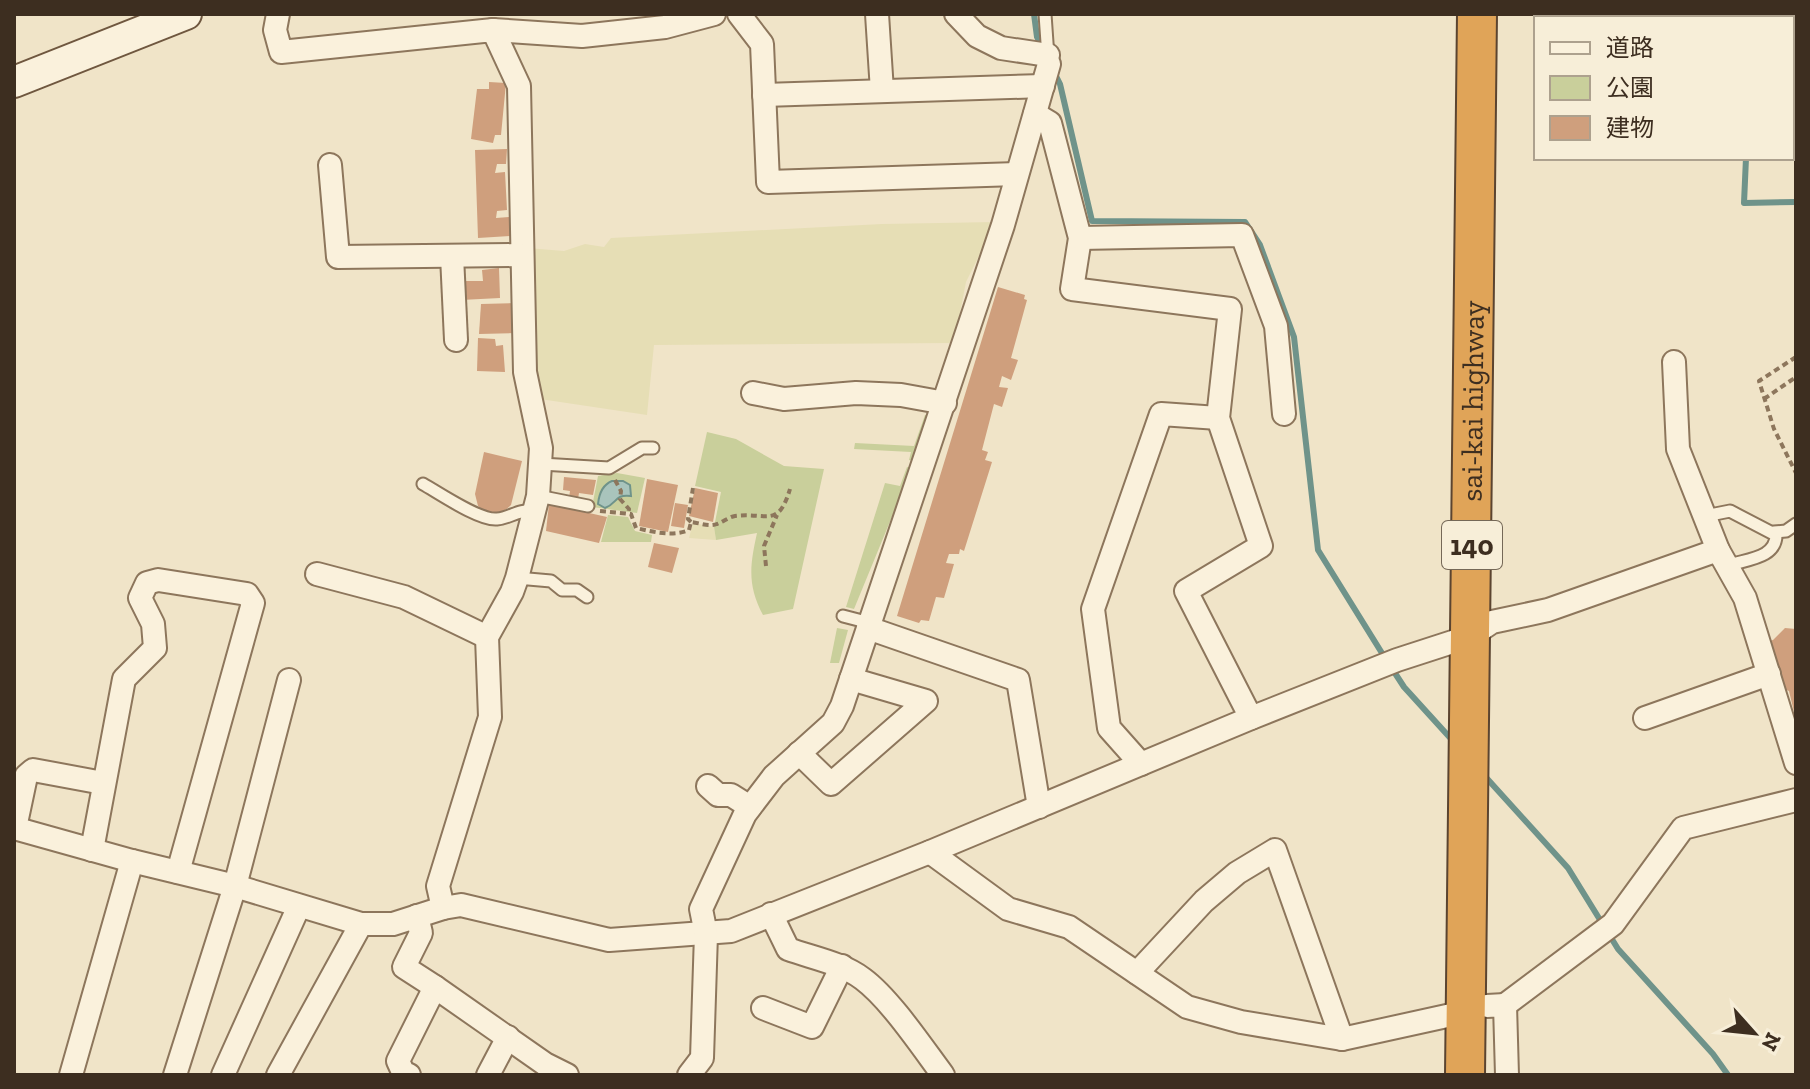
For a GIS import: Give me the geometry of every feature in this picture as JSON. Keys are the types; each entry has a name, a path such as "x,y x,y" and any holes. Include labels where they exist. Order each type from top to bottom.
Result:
{"highway":[{"name":"sai-kai highway","path":"1477,14 1486,1075"},
{"name":"sai-kai highway","path":"1481,629 1497,284 1497,14"},
{"name":"sai-kai highway","path":"1465,1075 1486,1008"}],"street":[{"path":"14,82 186,14"},
{"path":"278,14 275,30 281,52 466,23 493,30 582,36 665,27 714,14"},
{"path":"739,14 762,44 768,182 1017,174"},
{"path":"877,14 882,91"},
{"path":"956,14 977,36 1046,68"},
{"path":"1604,14 1738,16"},
{"path":"443,908 438,886 490,717 487,637 517,578 536,503 541,464 541,448 525,372 520,255 519,86 493,30"},
{"path":"764,95 882,91 1046,68"},
{"path":"689,1075 702,1058 706,934 701,909 750,807 774,776 833,723 851,679 945,403 1017,174 1046,68"},
{"path":"1035,114 1050,123 1080,238 1072,289 1230,309 1218,418 1261,546 1186,591 1251,718"},
{"path":"330,165 338,257 520,255"},
{"path":"1080,238 1242,235 1276,326 1284,414"},
{"path":"452,256 456,340"},
{"path":"1674,362 1678,449 1723,558 1745,598 1796,763"},
{"path":"753,393 784,399 856,393 901,395 945,403"},
{"path":"1141,764 1109,728 1093,609 1161,414 1218,418"},
{"path":"103,783 33,770 26,776 14,828 235,886 361,924 393,924 461,905 609,940 731,931 1397,660 1481,629 1723,558"},
{"path":"317,574 404,597 487,637"},
{"path":"92,850 124,679 155,648 153,624 140,598 147,583 158,580 247,594 253,603 178,872"},
{"path":"869,626 1018,680 1039,807"},
{"path":"1645,718 1769,674"},
{"path":"799,753 831,784 926,701 851,679"},
{"path":"177,1075 235,886 289,680"},
{"path":"708,786 718,795 731,795 750,807"},
{"path":"930,852 1008,909 1069,927 1187,1007 1241,1022 1342,1039 1486,1008 1613,924 1683,828 1796,800"},
{"path":"1137,973 1204,901 1237,873 1275,850 1342,1039"},
{"path":"71,1075 132,861"},
{"path":"223,1075 299,906"},
{"path":"771,914 788,949 842,966 865,980 903,1021 943,1075"},
{"path":"417,916 421,933 404,967 545,1064 567,1075"},
{"path":"278,1075 361,924"},
{"path":"763,1008 812,1027 842,966"},
{"path":"409,1075 403,1072 398,1061 435,987"},
{"path":"1486,1008 1507,1075"},
{"path":"488,1075 508,1037"}],"lane":[{"path":"1045,14 1046,68"},
{"path":"541,464 609,468 642,448 653,448"},
{"path":"423,484 481,518 500,520 536,503 594,508"},
{"path":"1707,522 1712,516 1730,511 1746,517 1757,527 1774,532 1786,531 1796,524"},
{"path":"1723,558 1764,555 1777,540 1774,532"},
{"path":"517,578 551,581 562,590 577,590 587,597"},
{"path":"843,616 869,626"}],"path":[{"path":"1796,357 1759,381 1774,429 1796,473"},
{"path":"1764,399 1796,377"},
{"path":"606,481 611,479 619,486 620,499 628,507 628,514"},
{"path":"594,508 631,514 636,528 665,534 689,530 693,488"},
{"path":"766,566 764,546 790,489"},
{"path":"691,522 710,525 734,516 770,518 777,515"}],"shaded area":[{"path":"996,222 966,282 954,343 654,345 647,415 540,399 529,344 527,248 564,251 585,244 604,247 611,238 882,224"},
{"path":"693,523 714,527 716,540 689,538"}],"green space":[{"path":"925,415 929,415 914,461 909,460 911,452 854,449 855,443 914,446"},
{"path":"707,432 736,439 784,466 824,469 793,609 763,615 754,594 751,575 757,533 716,540 714,527 721,492 695,486"},
{"path":"907,467 912,468 854,609 846,607 885,483 900,486"},
{"path":"617,473 645,478 637,513 592,507 598,476"},
{"path":"608,515 628,517 635,531 652,535 651,542 601,542"},
{"path":"837,628 848,630 839,663 830,663"}],"water":[{"path":"612,481 630,485 631,496 619,498 605,508 598,504 599,497 603,487"}],"building":[{"path":"489,82 506,83 501,135 495,135 493,143 471,139 477,89 489,89"},
{"path":"507,149 506,164 497,164 495,173 505,172 507,210 497,211 496,218 509,217 510,236 478,238 475,150"},
{"path":"499,268 500,298 461,300 462,281 483,281 482,270"},
{"path":"998,287 1025,295 1024,299 1027,300 1011,358 1018,360 1011,380 1002,376 999,387 1008,388 1002,407 994,404 982,450 988,452 985,460 992,462 964,551 960,549 959,554 949,554 946,563 954,564 944,598 936,597 929,621 921,620 919,623 897,616"},
{"path":"516,303 515,333 479,334 481,304"},
{"path":"478,338 495,339 496,346 503,345 505,372 477,371"},
{"path":"484,452 522,461 511,505 502,513 487,514 478,506 475,494"},
{"path":"564,477 596,480 593,495 579,493 578,499 569,498 570,491 563,490"},
{"path":"647,479 678,485 668,532 639,526"},
{"path":"695,488 718,493 713,522 689,516"},
{"path":"675,503 688,505 684,528 671,526"},
{"path":"549,504 607,517 599,543 546,531"},
{"path":"654,543 679,548 672,573 648,567"},
{"path":"1785,628 1796,629 1795,716 1789,691 1776,686 1763,643 1773,640"}],"waterway":[{"path":"1034,14 1037,37 1043,49"},
{"path":"1053,70 1060,84 1092,221 1245,222 1260,245 1294,337 1318,550 1385,658"},
{"path":"1746,160 1744,203 1796,202"},
{"path":"1391,667 1404,687 1453,741"},
{"path":"1482,773 1568,868 1618,949 1713,1054 1728,1075"}]}
